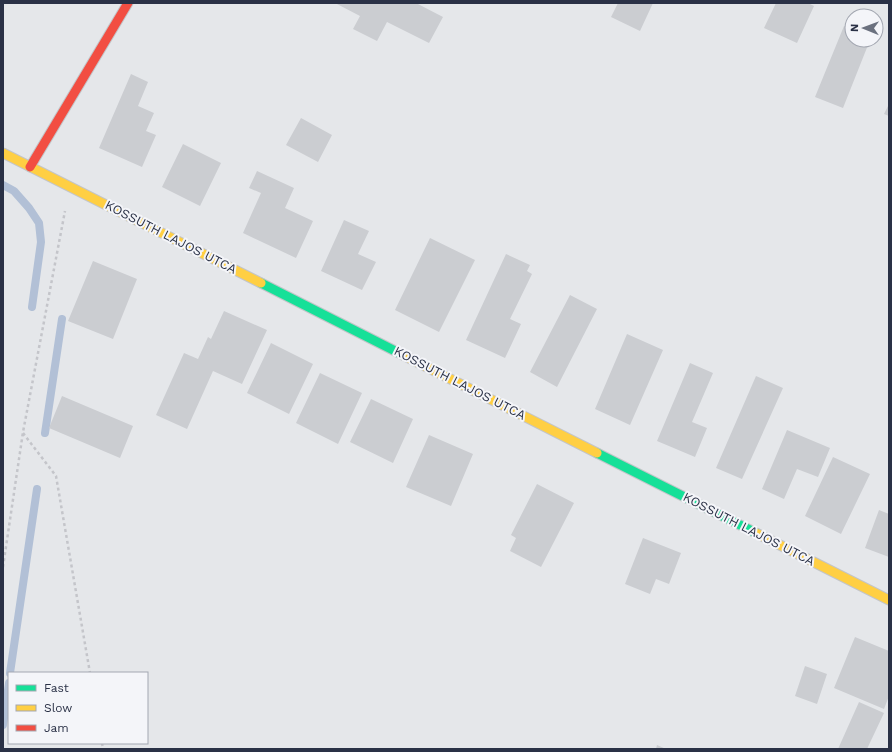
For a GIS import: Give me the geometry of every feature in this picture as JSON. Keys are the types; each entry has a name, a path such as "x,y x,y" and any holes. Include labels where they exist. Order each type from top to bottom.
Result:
{"street":[{"path":"30,167 128,3"},
{"name":"KOSSUTH LAJOS UTCA","path":"3,153 889,600"}],"path":[{"path":"3,567 23,432 69,186"},
{"path":"23,432 56,476 90,672"}],"building":[{"path":"335,3 416,3 443,17 429,43 387,22 377,41 353,29 360,16"},
{"path":"618,3 653,3 640,31 611,17"},
{"path":"776,3 808,3 814,6 797,43 764,28"},
{"path":"844,26 844,48 867,48 843,108 815,97"},
{"path":"131,74 148,82 138,106 154,113 146,131 156,135 142,167 99,148"},
{"path":"889,104 889,116 884,114"},
{"path":"301,118 332,135 318,162 286,145"},
{"path":"183,144 221,163 200,206 162,187"},
{"path":"257,171 294,188 285,208 313,221 296,258 243,233 261,193 249,188"},
{"path":"344,220 369,231 358,254 376,262 362,290 321,271"},
{"path":"430,238 475,260 439,332 395,310"},
{"path":"506,254 530,265 527,271 532,274 510,319 521,324 505,358 466,340"},
{"path":"93,261 137,279 113,339 68,321"},
{"path":"570,295 597,309 557,387 530,372"},
{"path":"224,311 267,330 242,384 213,371 187,429 156,415 184,353 198,359 208,337 211,339"},
{"path":"627,334 663,350 630,425 595,409"},
{"path":"271,343 313,364 289,414 247,393"},
{"path":"690,363 713,373 692,422 707,428 695,457 657,441"},
{"path":"320,373 362,393 338,444 296,423"},
{"path":"756,376 783,388 742,479 716,468"},
{"path":"62,396 133,426 120,458 49,428"},
{"path":"371,399 413,419 393,463 350,442"},
{"path":"787,430 830,448 818,477 797,469 784,499 762,489"},
{"path":"429,435 473,454 451,506 406,487"},
{"path":"833,457 870,474 841,534 805,516"},
{"path":"537,484 574,503 541,567 510,551 516,538 511,535"},
{"path":"879,510 889,514 889,557 865,548"},
{"path":"643,538 681,553 669,584 656,579 650,594 625,584"},
{"path":"855,637 889,651 889,696 884,709 834,688"},
{"path":"805,666 827,674 817,704 795,696"},
{"path":"859,702 884,713 867,749 838,749"},
{"path":"657,745 666,749 656,749"}],"waterway":[{"path":"3,185 14,191 29,208 39,223 41,242 32,307"},
{"path":"45,433 62,319"},
{"path":"10,672 37,489"},
{"path":"3,725 8,690"}],"traffic: fast":[{"path":"261,283 403,355"},
{"path":"597,453 756,533"}],"traffic: slow":[{"path":"3,153 261,283"},
{"path":"403,355 597,453"},
{"path":"756,533 889,600"}],"traffic: jam":[{"path":"30,167 128,3"}]}
